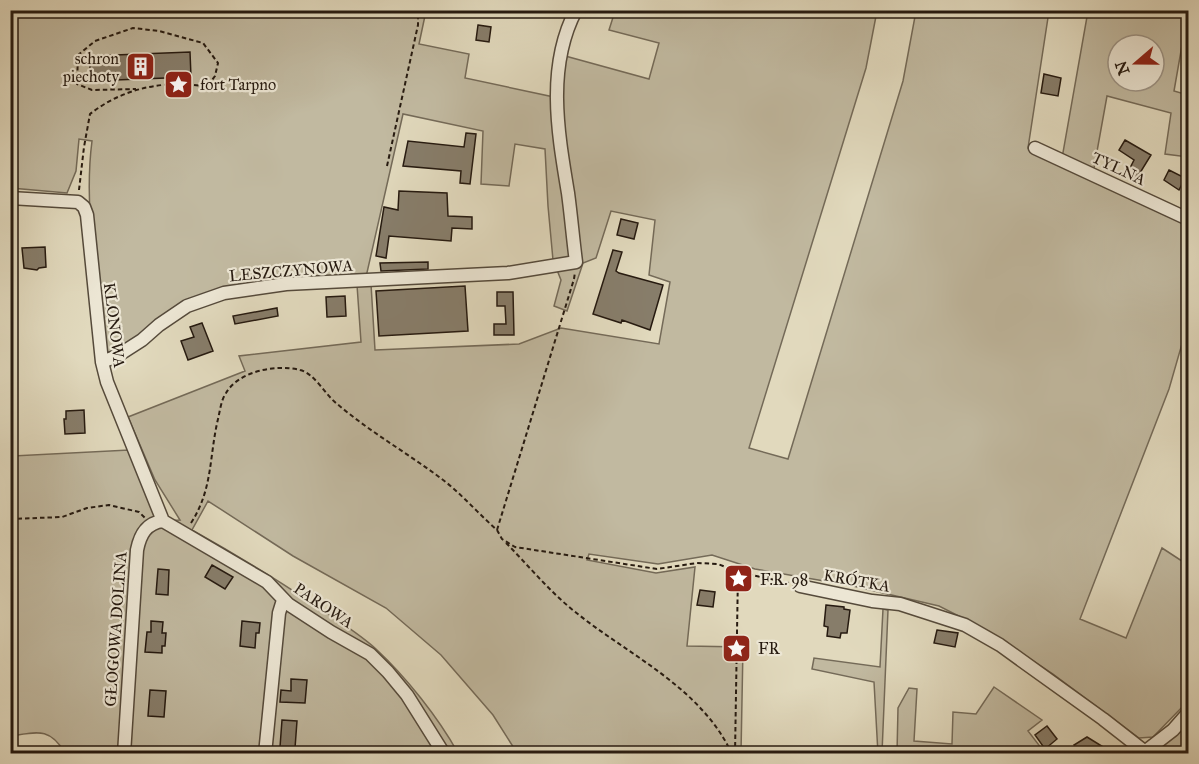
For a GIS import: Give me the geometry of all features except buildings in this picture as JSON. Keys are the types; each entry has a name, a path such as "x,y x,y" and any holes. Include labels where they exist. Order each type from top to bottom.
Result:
{"street":[{"path":"576,10 568,25 558,68 560,146 576,262"},
{"name":"TYLNA","path":"1035,148 1188,219"},
{"path":"10,198 78,202"},
{"name":"KLONOWA","path":"78,202 84,207 87,215 106,382 160,519"},
{"name":"LESZCZYNOWA","path":"102,362 117,356 142,340 187,306 224,293 286,284 508,273 576,262"},
{"name":"PAROWA","path":"160,519 267,582 283,600 331,632 370,654 407,695 444,753"},
{"name":"GŁOGOWA DOLINA","path":"124,753 137,550 139,537 145,529 160,519"},
{"name":"KRÓTKA","path":"800,586 872,601 900,604 965,625 1000,645 1146,750"},
{"path":"265,753 279,613 283,600"},
{"path":"1146,750 1173,730 1188,713"}],"path":[{"path":"387,166 418,25 418,10"},
{"path":"78,202 90,114 136,89 190,83 207,87 215,76 218,63 203,43 159,31 133,28 95,41 78,55 77,84 92,90 136,89"},
{"path":"497,530 574,279 576,262"},
{"path":"184,533 201,508 225,393 237,380 255,372 279,369 301,370 310,376 335,403 448,484 497,530 502,539 573,610 662,674 704,712 734,753"},
{"path":"10,519 62,516 87,508 109,505 139,512 147,519 160,519"},
{"name":"KRÓTKA","path":"502,539 515,547 657,569 697,563 718,564 738,572 800,586"},
{"path":"734,753 738,572"},
{"path":"1146,750 1188,753"}],"shaded area":[{"path":"11,11 426,11 419,44 469,54 465,78 554,97 558,54 649,79 659,43 609,30 615,11 877,11 866,68 749,448 788,459 903,81 916,11 1049,11 1028,148 1061,164 1088,11 1188,11 1174,91 1188,95 1188,157 1165,154 1171,113 1107,96 1092,179 1188,225 1188,323 1169,389 1080,619 1126,638 1162,548 1188,565 1188,627 1184,632 1188,636 1188,701 1153,737 1139,738 1053,674 990,632 939,606 853,586 755,569 712,555 658,564 589,554 587,560 656,573 695,567 687,646 743,647 741,753 517,753 493,715 441,655 386,608 293,556 208,501 192,530 283,584 369,643 399,672 421,698 458,753 65,753 54,739 42,733 11,736 10,424 13,456 129,450 153,507 155,521 180,520 155,480 128,417 245,371 239,356 361,342 357,285 371,284 375,350 519,344 561,328 659,344 670,282 649,275 655,220 611,211 596,258 583,263 567,311 554,306 561,280 553,260 545,149 515,144 509,186 481,184 483,131 403,114 366,277 269,279 210,292 106,357 90,221 92,141 79,139 76,171 67,193 11,188"},
{"path":"883,609 888,610 882,753 878,754 874,682 812,669 814,658 880,667"},
{"path":"994,687 1042,720 1028,731 1045,753 897,753 898,708 909,688 917,689 914,741 952,744 953,712 976,714"},
{"path":"1188,718 1188,753 1170,753 1161,746"}],"place":[{"name":"schron piechoty","path":"140,67"},
{"name":"fort Tarpno","path":"179,84"},
{"name":"F.R. 98","path":"739,579"},
{"name":"FR","path":"737,648"}]}
